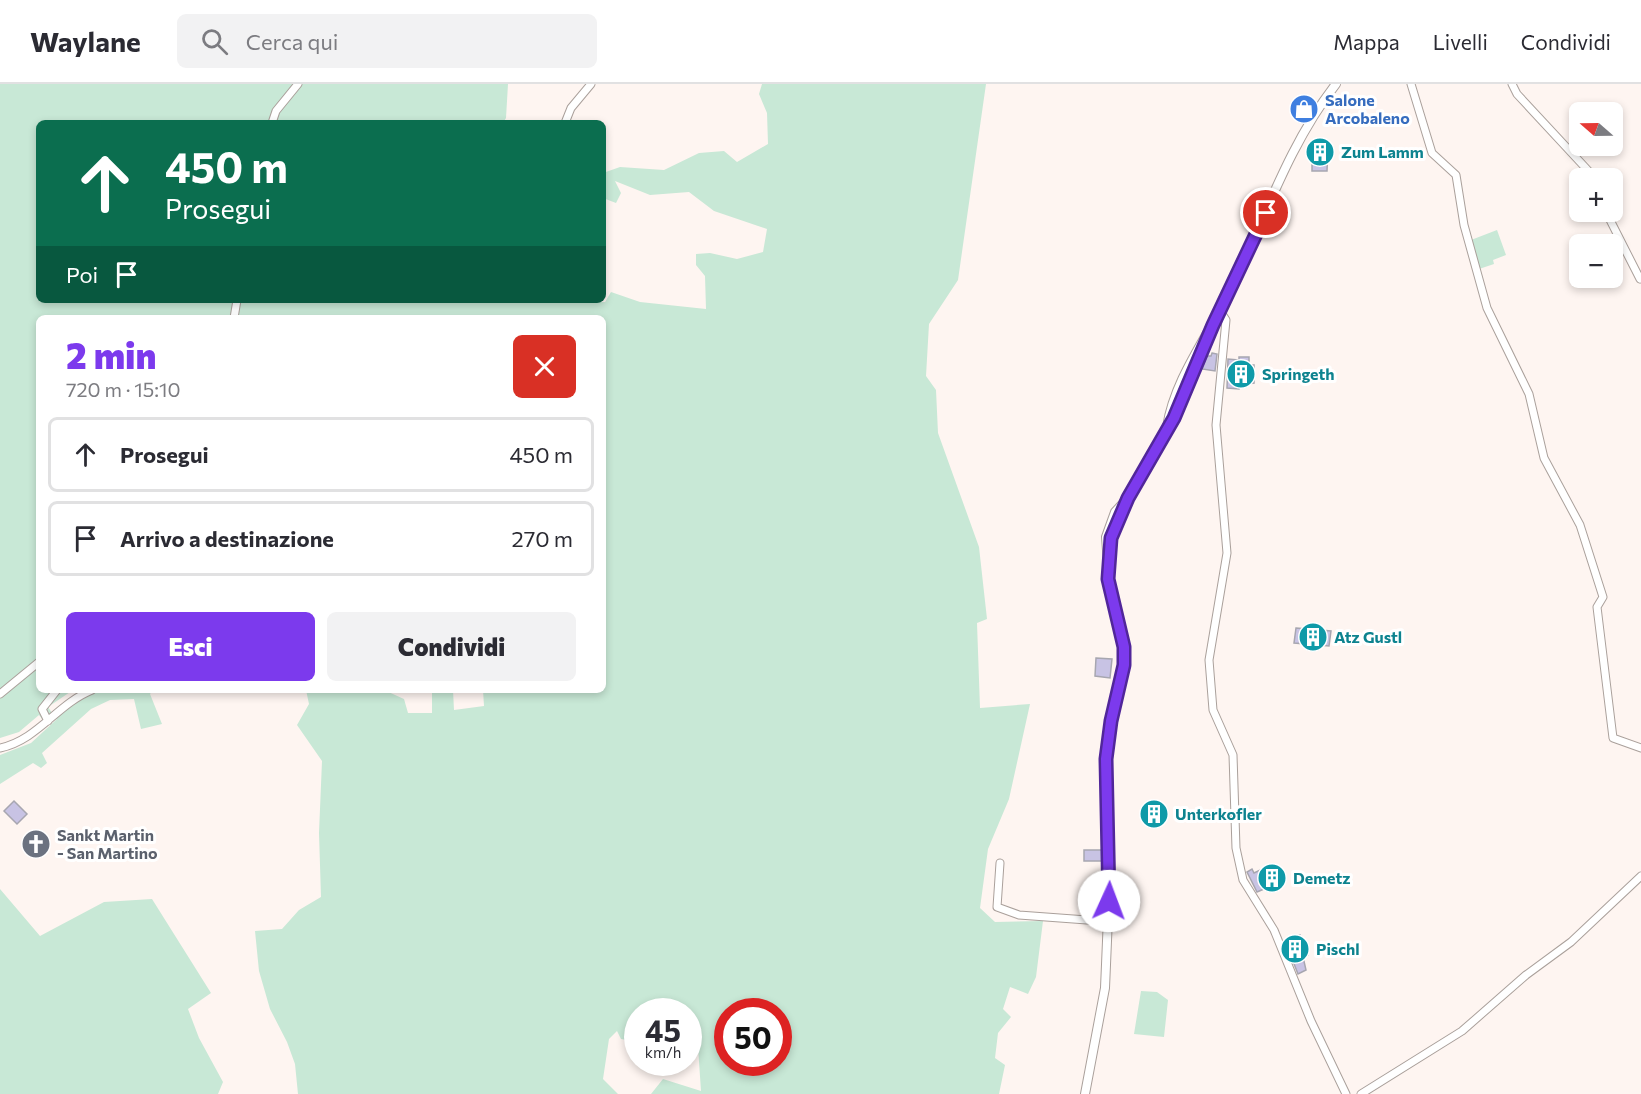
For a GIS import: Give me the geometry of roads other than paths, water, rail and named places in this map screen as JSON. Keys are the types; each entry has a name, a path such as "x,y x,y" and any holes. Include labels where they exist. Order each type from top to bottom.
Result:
{"main road":[{"path":"1085,1094 1102,1011 1111,922 1106,764 1111,721 1124,665 1122,631 1110,592 1107,562 1109,526 1150,461 1167,427 1181,384 1220,311 1296,146 1317,109 1336,84"}],"street":[{"path":"273,120 276,111 298,84"},
{"path":"567,120 571,108 591,84"},
{"path":"1411,84 1432,153 1456,175 1464,225 1487,308 1529,394 1544,458 1580,525 1603,597 1597,607 1613,738 1641,748"},
{"path":"1512,84 1517,94 1587,168"},
{"path":"1611,222 1640,279"},
{"path":"1220,311 1226,320 1216,425 1227,554 1209,660 1213,710 1233,755 1236,848 1243,880 1274,930 1311,1021 1346,1094"},
{"path":"0,694 36,664"},
{"path":"48,721 42,709 55,693"},
{"path":"0,748 19,743 75,699 86,693"},
{"path":"1000,863 997,907 1019,915 1111,922"},
{"path":"1361,1094 1462,1031 1526,975 1571,942 1641,876"}],"place":[{"name":"Salone Arcobaleno","path":"1304,109"},
{"name":"Zum Lamm","path":"1320,152"},
{"name":"Springeth","path":"1241,374"},
{"name":"Atz Gustl","path":"1313,637"},
{"name":"Unterkofler","path":"1154,814"},
{"name":"Sankt Martin - San Martino","path":"36,844"},
{"name":"Demetz","path":"1272,878"},
{"name":"Pischl","path":"1295,949"}]}
